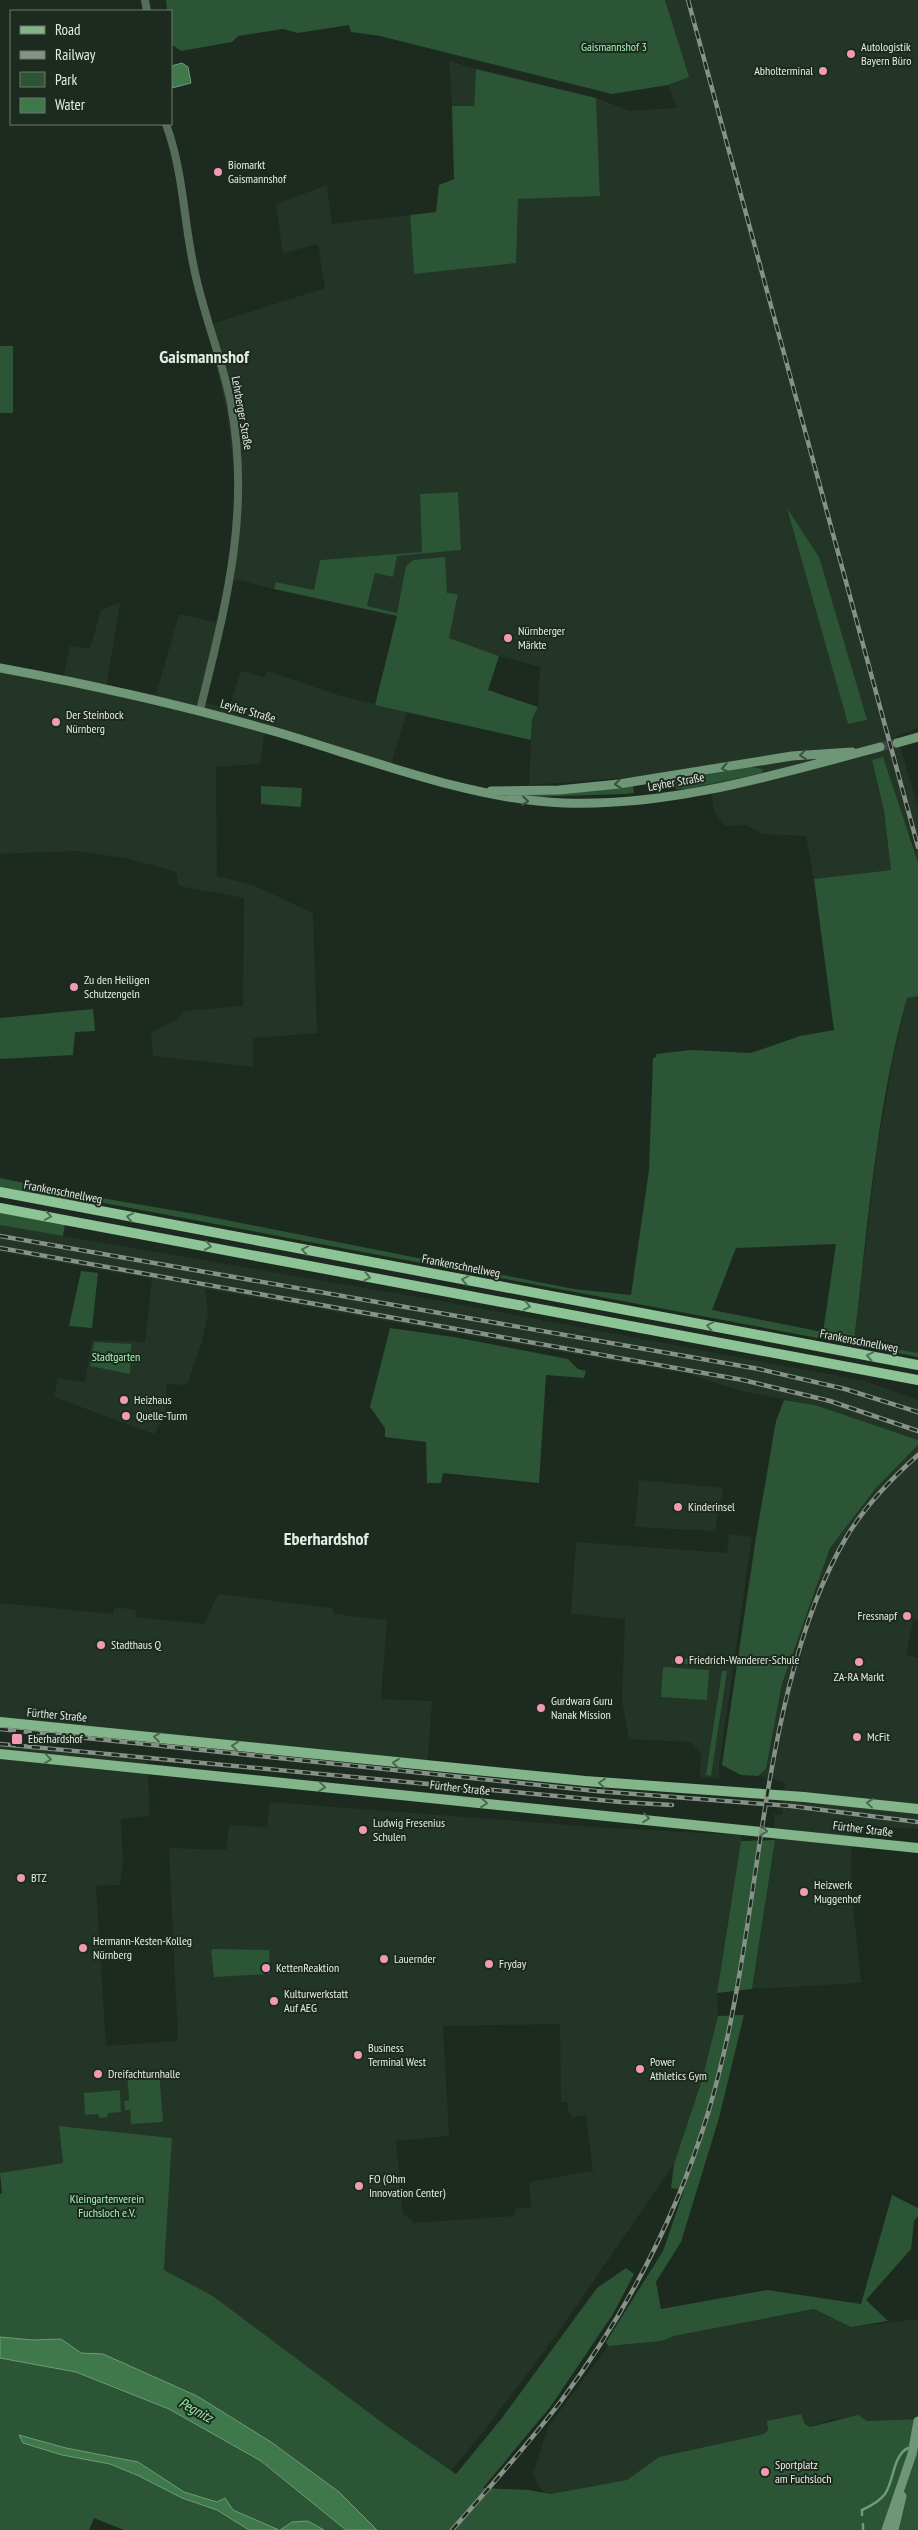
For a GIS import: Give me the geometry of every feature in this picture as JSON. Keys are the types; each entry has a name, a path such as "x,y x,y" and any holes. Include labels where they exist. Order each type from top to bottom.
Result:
{"highway":[{"name":"Frankenschnellweg","path":"0,1192 918,1365"},
{"path":"0,1208 918,1380"}],"main road":[{"name":"Leyher Straße","path":"0,668 106,688 200,710 506,798 552,803 633,801 741,782 837,760 880,747"},
{"path":"898,742 918,737"},
{"name":"Leyher Straße","path":"486,791 548,790 604,786 674,777 792,756 868,750"},
{"name":"Fürther Straße","path":"0,1722 585,1781 796,1796 918,1809"},
{"name":"Fürther Straße","path":"0,1754 918,1848"},
{"path":"894,2530 918,2421"},
{"path":"886,2530 906,2474"}],"street":[{"name":"Lehrberger Straße","path":"166,125 182,180 194,269 229,395 238,460 239,508 234,561 200,710"}],"shaded area":[{"path":"665,0 918,0 918,728 897,736 918,807 918,862 912,839 872,760 884,811 891,870 814,879 806,836 762,834 746,825 725,826 714,812 709,774 677,780 635,777 529,785 532,720 538,707 540,667 499,656 449,638 458,594 447,593 397,613 367,606 375,573 397,556 461,550 420,495 423,552 320,560 314,590 277,582 274,589 226,577 234,528 235,478 227,415 216,365 212,324 325,288 318,244 283,253 276,204 327,185 332,224 410,215 414,274 518,199 600,195 596,98 630,111 677,108 668,85 688,77","holes":["788,510 819,557 849,724"]},
{"path":"449,61 476,69 474,106 452,106"},
{"path":"120,603 106,688 156,694 179,614 219,623 200,702 229,708 241,671 264,677 267,671 341,696 407,712 391,765 265,728 260,764 216,767 217,876 253,885 313,913 317,1033 253,1038 253,1067 153,1056 151,1032 176,1020 184,1011 243,1006 244,898 179,886 176,872 130,859 76,851 0,854 0,667 63,678 70,646 90,649 101,610"},
{"path":"918,996 918,1353 854,1341 877,1149 893,1060 907,997"},
{"path":"0,1225 446,1302 865,1381 918,1400 918,1440 815,1405 741,1391 688,1374 205,1289 208,1314 202,1341 187,1385 167,1384 165,1415 154,1434 54,1397 58,1378 85,1382 92,1340 145,1342 152,1279 0,1252"},
{"path":"918,1445 918,1621 913,1620 906,1655 918,1658 918,1829 852,1825 851,1886 861,1983 752,1989 775,1840 774,1814 782,1815 785,1782 758,1776 766,1769 782,1684 830,1548 876,1488"},
{"name":"Kinderinsel","path":"639,1480 723,1488 715,1531 635,1527"},
{"name":"Friedrich-Wanderer-Schule","path":"729,1534 752,1537 719,1765 719,1779 700,1777 701,1753 690,1742 629,1739 622,1701 625,1619 571,1614 576,1542 727,1553"},
{"path":"218,1594 332,1608 334,1614 387,1620 381,1699 432,1701 427,1770 0,1726 0,1603 113,1614 114,1607 136,1610 135,1617 204,1624"},
{"path":"0,1745 147,1761 150,1815 121,1820 123,1862 120,1885 96,1886 106,2046 178,2041 169,1848 226,1850 229,1825 267,1827 270,1802 608,1828 742,1835 717,1993 718,2016 702,2080 674,2164 555,2337 484,2431 451,2471 391,2429 213,2296 164,2270 171,2138 59,2126 63,2163 0,2173","holes":["560,2024 561,2102 567,2102 568,2111 573,2117 586,2115 593,2171 529,2182 531,2207 515,2209 514,2216 415,2223 403,2214 396,2141 449,2136 443,2026"]},
{"path":"814,2309 852,2327 918,2319 918,2419 867,2421 833,2419 810,2427 805,2424 801,2414 768,2421 768,2430 764,2434 659,2457 627,2480 550,2494 544,2493 538,2484 533,2474 548,2427 608,2346 662,2341 674,2336"}],"green space":[{"name":"Gaismannshof 3","path":"166,0 665,0 689,77 668,85 612,94 380,36 351,32 349,25 298,33 283,29 238,36 232,42 181,51 172,45 172,10 167,10"},
{"path":"476,69 596,98 600,196 518,199 516,263 414,274 410,215 436,212 439,185 454,179 452,106 474,106"},
{"path":"0,346 13,346 13,413 0,413"},
{"path":"458,492 461,550 397,556 393,577 375,573 367,606 397,613 406,566 413,560 445,557 447,593 458,594 449,638 499,656 488,690 538,707 532,720 531,740 375,705 397,616 274,589 276,582 314,590 320,560 422,552 420,494"},
{"path":"787,508 819,557 867,720 848,724"},
{"path":"883,757 918,862 918,996 907,998 896,1040 880,1125 854,1341 918,1353 918,1357 104,1203 88,1204 0,1187 0,1178 72,1193 201,1215 574,1289 631,1295 649,1170 653,1058 656,1057 656,1054 691,1050 751,1053 800,1036 834,1030 814,879 891,870 884,811 872,760","holes":["836,1244 823,1332 712,1310 736,1248"]},
{"path":"751,767 762,769 763,773 686,789 677,789 674,786 677,780"},
{"path":"261,786 302,788 301,807 261,804"},
{"path":"633,786 634,793 626,794 530,797 505,793"},
{"path":"93,1009 95,1031 75,1032 73,1055 0,1059 0,1018"},
{"path":"0,1213 65,1224 63,1236 0,1225"},
{"path":"81,1271 98,1273 92,1328 69,1326"},
{"path":"390,1328 454,1337 568,1359 578,1369 586,1371 584,1378 546,1375 539,1483 443,1473 441,1483 427,1483 426,1442 385,1437 385,1428 370,1407"},
{"name":"Stadtgarten","path":"94,1342 131,1344 130,1374 90,1366"},
{"path":"784,1400 815,1405 918,1440 918,1445 876,1488 830,1548 782,1684 766,1769 758,1776 741,1775 722,1765 756,1537 776,1421"},
{"path":"673,1658 726,1661 725,1666 672,1663"},
{"path":"663,1667 709,1670 707,1700 661,1697"},
{"path":"722,1671 727,1671 711,1776 706,1775"},
{"path":"775,1840 752,1989 717,1993 741,1841"},
{"path":"213,1949 269,1950 270,1974 214,1977 211,1951"},
{"path":"744,2015 719,2118 681,2242 656,2282 661,2309 767,2290 861,2304 892,2195 918,2208 918,2216 914,2221 911,2249 866,2300 888,2321 851,2327 814,2309 674,2336 662,2341 608,2346 606,2342 663,2251 684,2190 671,2188 674,2164 702,2080 718,2016"},
{"path":"159,2071 163,2122 131,2124 130,2110 125,2110 124,2101 129,2100 127,2073"},
{"path":"120,2090 121,2112 108,2113 107,2117 100,2118 98,2114 85,2115 84,2093"},
{"name":"Kleingartenverein Fuchsloch e.V.","path":"59,2126 172,2138 164,2270 213,2296 391,2429 456,2474 502,2418 597,2288 626,2268 634,2274 613,2314 551,2406 483,2488 529,2490 550,2494 627,2480 659,2457 764,2434 768,2430 767,2421 801,2414 805,2424 810,2427 858,2415 867,2421 918,2419 918,2530 124,2530 94,2518 89,2530 0,2530 0,2194 2,2193 0,2173 63,2163"}],"water":[{"path":"182,63 188,67 191,83 172,88 172,66"},
{"name":"Pegnitz","path":"0,2337 33,2340 61,2339 81,2353 103,2354 197,2396 271,2442 339,2492 377,2530 346,2530 261,2461 169,2409 76,2372 0,2358"},
{"path":"19,2435 66,2448 138,2462 184,2492 217,2502 225,2498 233,2510 279,2530 249,2530 217,2510 182,2498 139,2476 110,2464 62,2455 23,2443"},
{"path":"308,2521 324,2530 280,2530 292,2522"}],"waterway":[{"path":"862,2515 862,2510 875,2504 885,2494 899,2456 908,2448"},
{"path":"863,2524 863,2530"}],"tunnel":[{"path":"880,747 897,743"}],"railway":[{"path":"688,0 918,847"},
{"path":"0,1236 759,1369 845,1389 918,1412"},
{"path":"0,1248 743,1380 830,1401 918,1431"},
{"path":"452,2530 508,2467 561,2401 607,2334 665,2227 695,2151 708,2113 722,2061 743,1954 767,1793 777,1740 789,1687 806,1629 828,1572 847,1536 879,1493 918,1455"},
{"path":"0,1729 596,1791 791,1806 918,1822"},
{"path":"0,1744 621,1802 672,1805"}],"place":[{"name":"Autologistik Bayern Büro","path":"851,54"},
{"name":"Abholterminal","path":"823,71"},
{"name":"Biomarkt Gaismannshof","path":"218,172"},
{"name":"Nürnberger Märkte","path":"508,638"},
{"name":"Der Steinbock Nürnberg","path":"56,722"},
{"name":"Zu den Heiligen Schutzengeln","path":"74,987"},
{"name":"Heizhaus","path":"124,1400"},
{"name":"Quelle-Turm","path":"126,1416"},
{"name":"Kinderinsel","path":"678,1507"},
{"name":"Fressnapf","path":"907,1616"},
{"name":"Stadthaus Q","path":"101,1645"},
{"name":"Friedrich-Wanderer-Schule","path":"679,1660"},
{"name":"ZA-RA Markt","path":"859,1662"},
{"name":"Gurdwara Guru Nanak Mission","path":"541,1708"},
{"name":"McFit","path":"857,1737"},
{"name":"Eberhardshof","path":"17,1739"},
{"name":"Ludwig Fresenius Schulen","path":"363,1830"},
{"name":"BTZ","path":"21,1878"},
{"name":"Heizwerk Muggenhof","path":"804,1892"},
{"name":"Hermann-Kesten-Kolleg Nürnberg","path":"83,1948"},
{"name":"Lauernder","path":"384,1959"},
{"name":"Fryday","path":"489,1964"},
{"name":"KettenReaktion","path":"266,1968"},
{"name":"Kulturwerkstatt Auf AEG","path":"274,2001"},
{"name":"Business Terminal West","path":"358,2055"},
{"name":"Power Athletics Gym","path":"640,2069"},
{"name":"Dreifachturnhalle","path":"98,2074"},
{"name":"FO (Ohm Innovation Center)","path":"359,2186"},
{"name":"Sportplatz am Fuchsloch","path":"765,2472"}],"district":[{"name":"Gaismannshof","path":"204,357"},
{"name":"Eberhardshof","path":"326,1539"}]}
